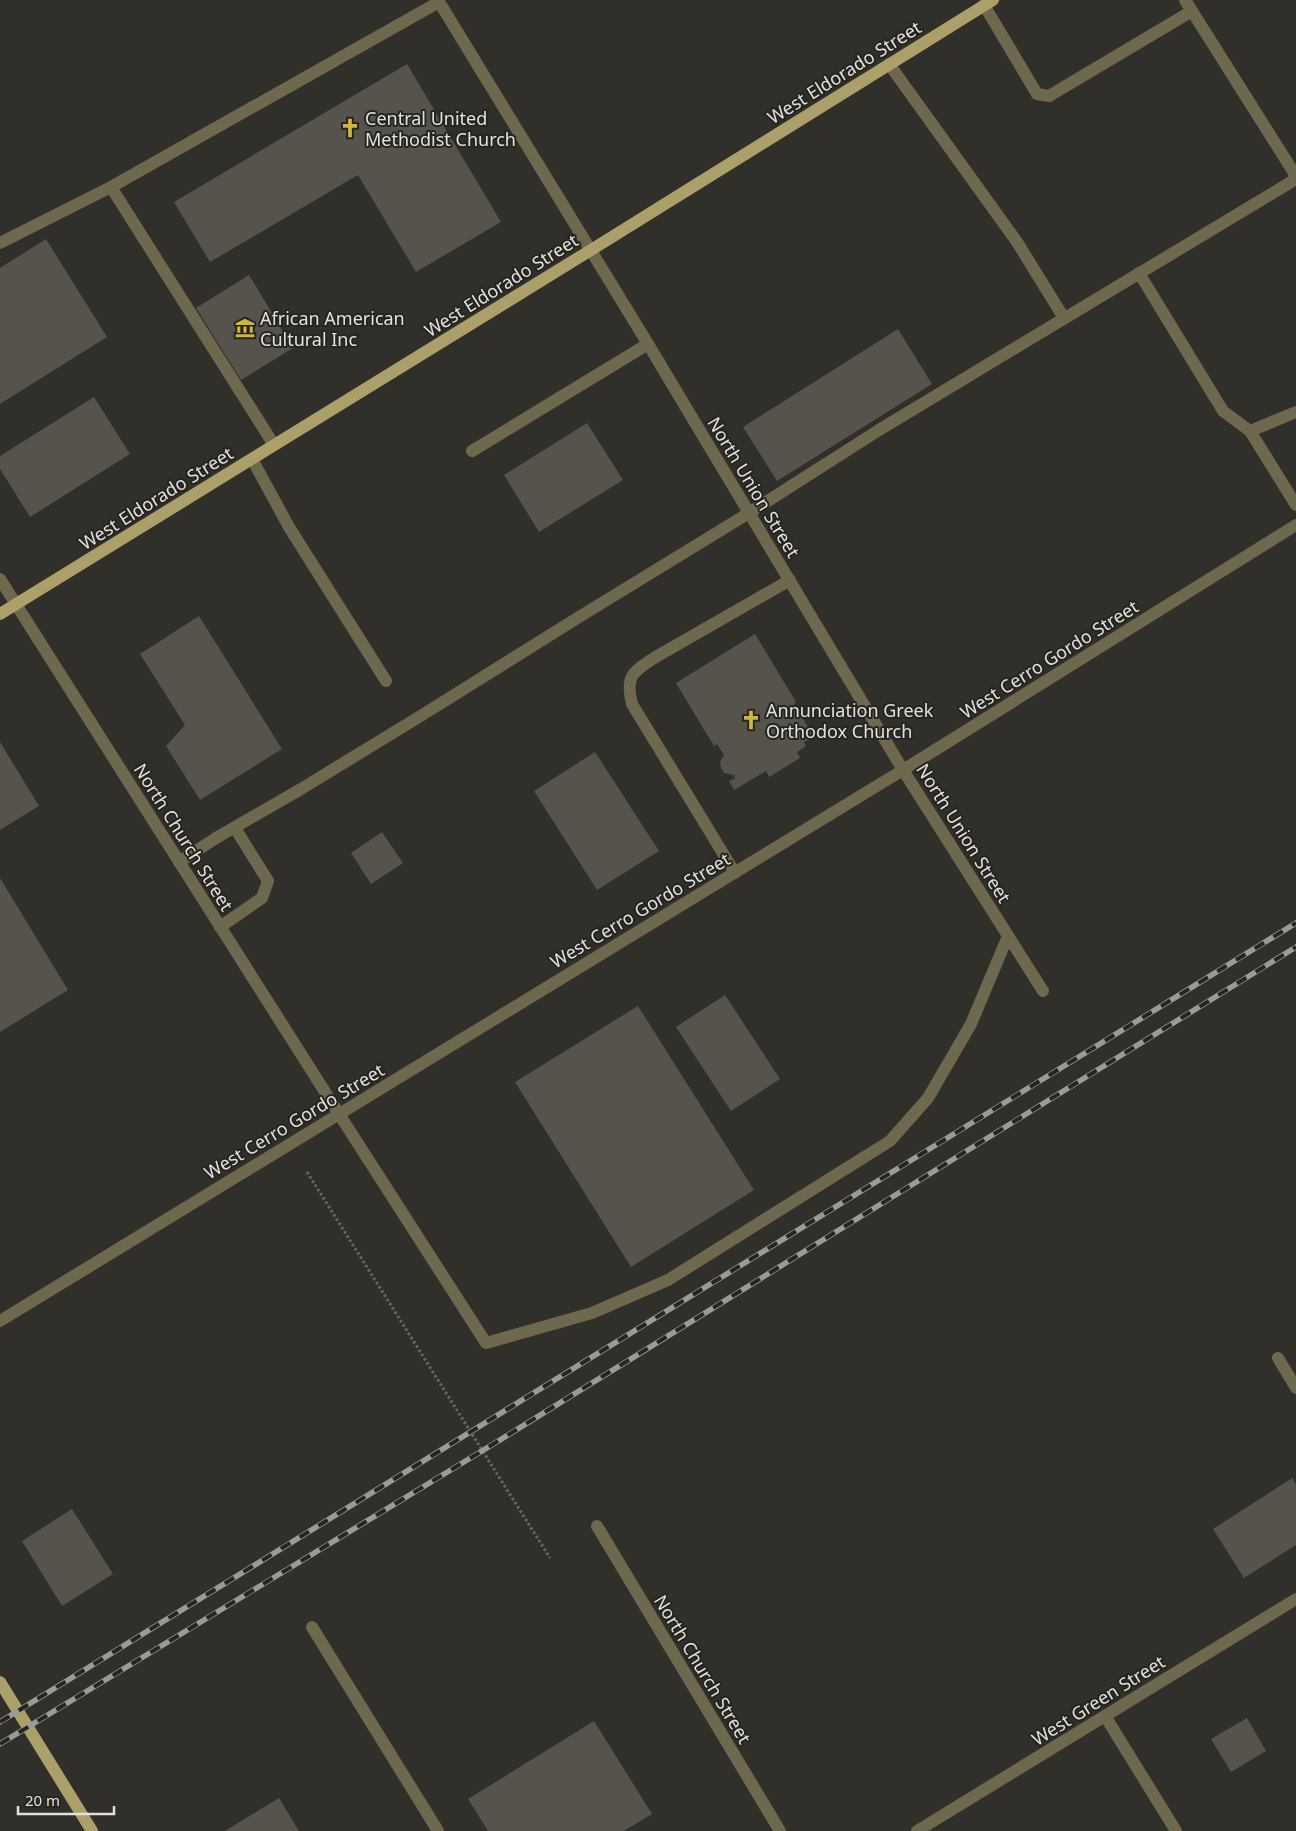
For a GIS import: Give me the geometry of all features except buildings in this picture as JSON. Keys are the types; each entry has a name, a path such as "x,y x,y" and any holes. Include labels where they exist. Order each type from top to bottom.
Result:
{"main road":[{"name":"West Eldorado Street","path":"0,614 988,3"},
{"path":"0,1682 92,1831"}],"street":[{"path":"0,243 111,187 439,1"},
{"name":"North Union Street","path":"439,1 648,344 903,770 1043,991"},
{"path":"179,862 216,838 419,718 879,430 1296,178 1188,5 1049,96 1037,94 988,3"},
{"path":"889,64 1017,242 1064,318"},
{"path":"111,187 274,445"},
{"path":"1139,273 1223,411 1250,431 1296,505"},
{"path":"472,451 648,344"},
{"path":"1250,431 1296,412"},
{"path":"252,459 289,527 386,681"},
{"name":"West Cerro Gordo Street","path":"0,1321 903,770 1296,525"},
{"name":"North Church Street","path":"0,579 486,1343 592,1313 668,1280 890,1141 928,1098 971,1024 1008,936"},
{"path":"735,873 632,704 628,689 634,672 654,658 790,580"},
{"path":"220,927 262,898 268,881 235,828"},
{"path":"1278,1358 1296,1388"},
{"name":"North Church Street","path":"596,1526 780,1831"},
{"name":"West Green Street","path":"917,1831 1296,1599"},
{"path":"312,1627 438,1831"},
{"path":"1104,1716 1176,1831"}],"path":[{"path":"307,1172 550,1558"}],"railway":[{"path":"0,1722 1296,923"},
{"path":"0,1744 482,1451 1296,947"}],"place":[{"name":"Central United Methodist Church","path":"350,128"},
{"name":"African American Cultural Inc","path":"245,328"},
{"name":"Annunciation Greek Orthodox Church","path":"751,720"}]}
